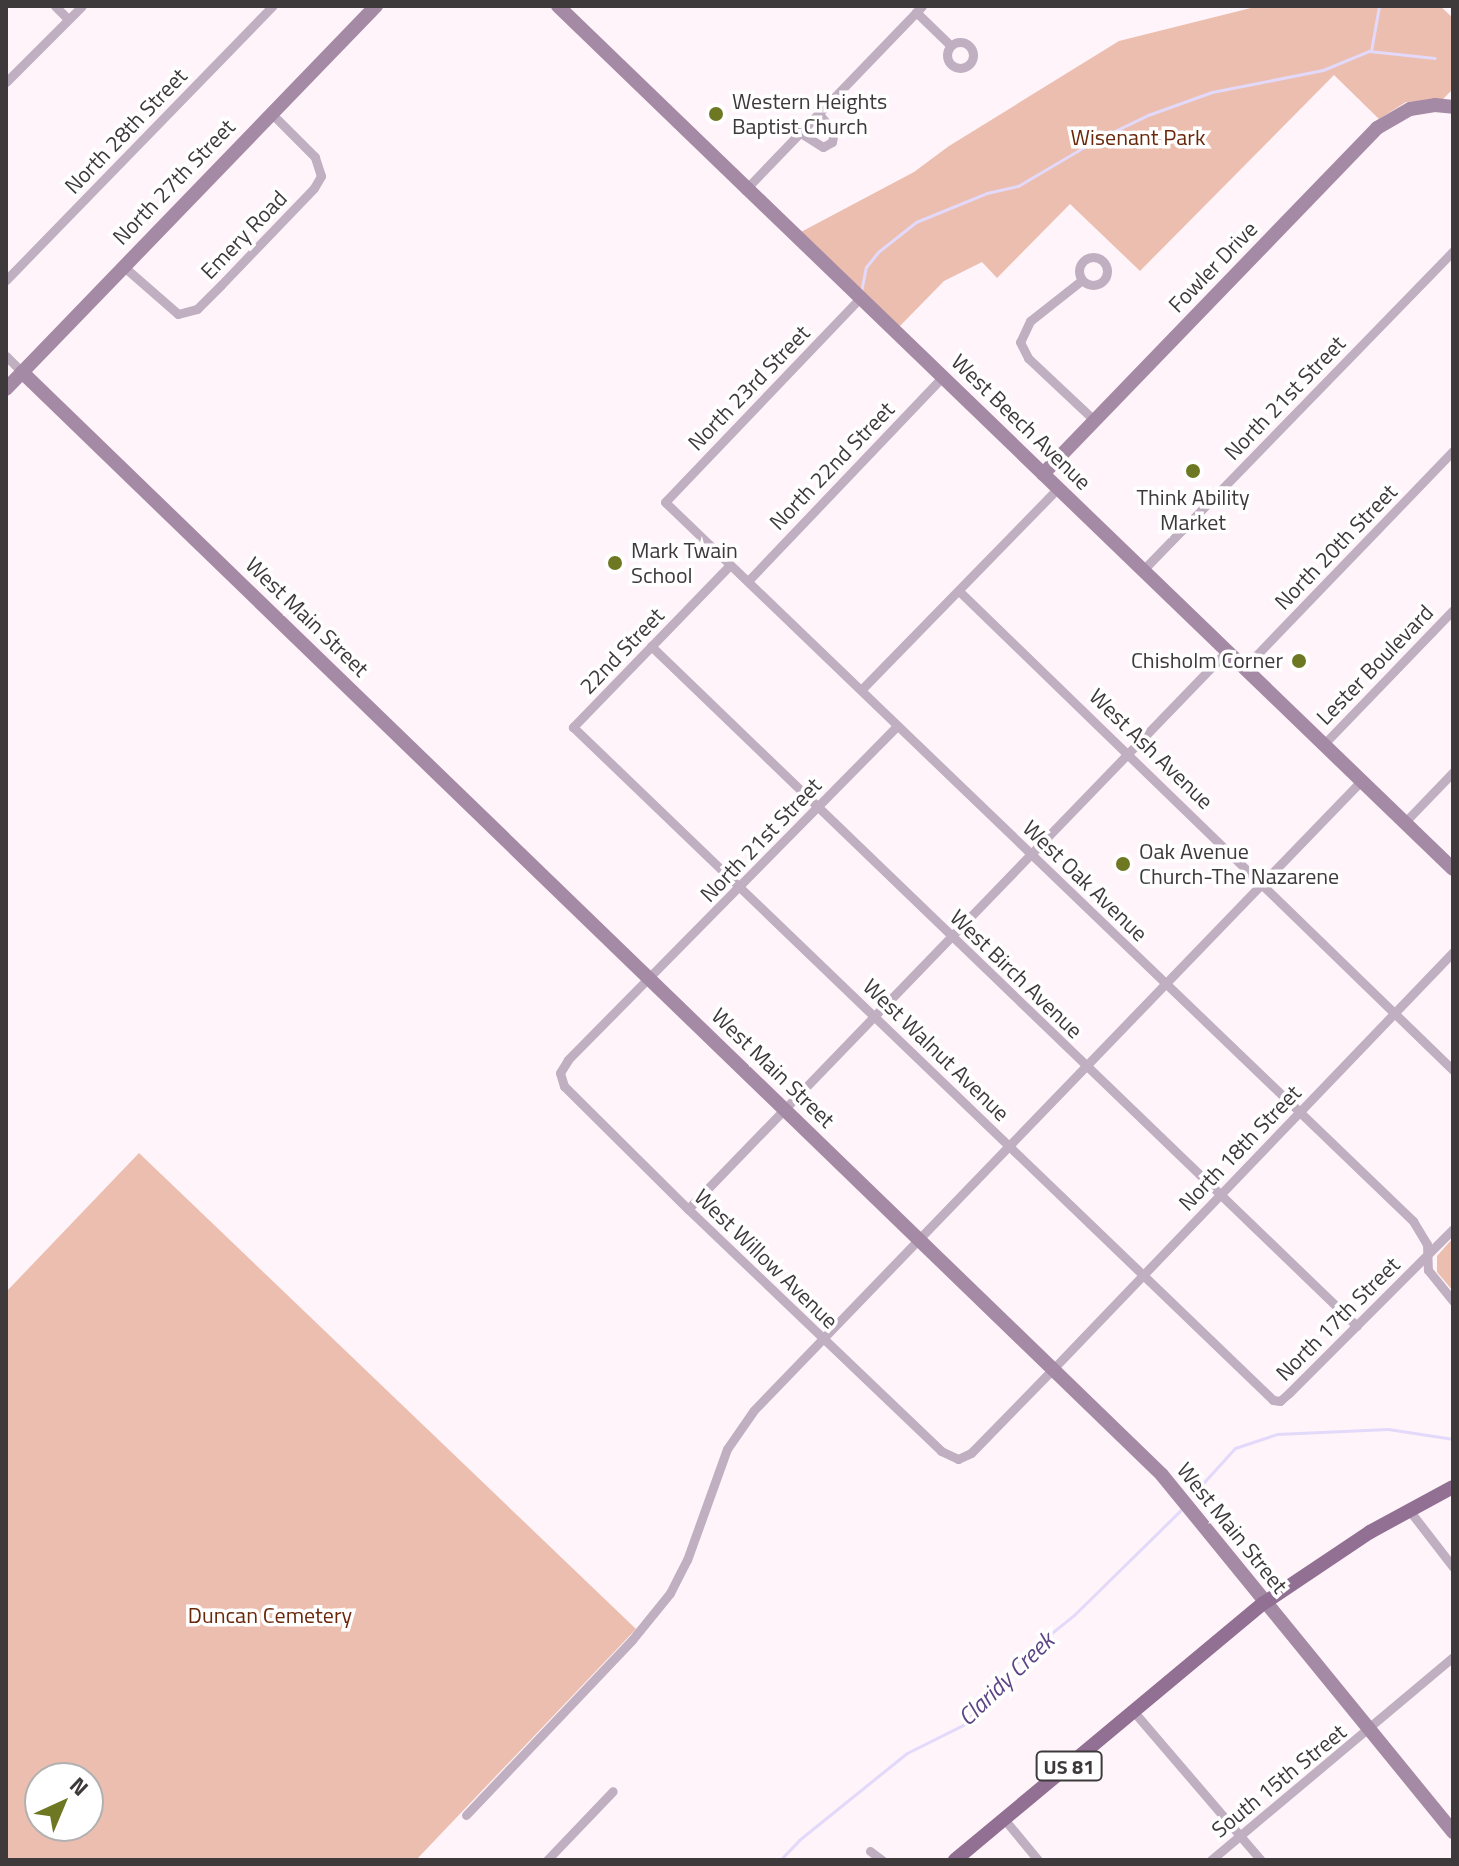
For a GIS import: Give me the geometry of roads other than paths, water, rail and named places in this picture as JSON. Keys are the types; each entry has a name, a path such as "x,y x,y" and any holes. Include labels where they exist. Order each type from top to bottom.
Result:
{"main road":[{"name":"US 81","path":"955,1860 1264,1603 1409,1510 1453,1487"}],"street":[{"path":"55,6 68,19"},
{"path":"6,82 82,6"},
{"name":"North 28th Street","path":"6,280 272,6"},
{"name":"North 27th Street","path":"6,389 376,6"},
{"name":"West Beech Avenue","path":"558,6 745,190 1453,869"},
{"path":"745,190 919,9 950,45"},
{"name":"Fowler Drive","path":"1043,474 1377,128 1393,116 1424,106 1453,107"},
{"name":"Emery Road","path":"123,266 178,314 197,309 221,285 314,188 321,176 315,157 271,113"},
{"path":"799,132 823,147 832,142 834,132 818,113"},
{"name":"North 21st Street","path":"1143,570 1453,251"},
{"path":"1082,280 1030,321 1020,342 1028,358 1095,421"},
{"name":"North 23rd Street","path":"665,502 860,298"},
{"path":"6,356 22,372"},
{"name":"West Main Street","path":"22,372 1162,1475 1453,1832"},
{"name":"North 22nd Street","path":"748,581 942,377"},
{"name":"North 20th Street","path":"1244,668 1453,451"},
{"path":"861,690 1058,488"},
{"name":"West Oak Avenue","path":"665,502 1413,1221 1427,1244 1428,1270 1453,1301"},
{"name":"22nd Street","path":"573,727 730,565"},
{"name":"West Ash Avenue","path":"959,591 1453,1070"},
{"name":"Lester Boulevard","path":"1323,745 1453,610"},
{"name":"West Birch Avenue","path":"651,646 1357,1326"},
{"path":"688,1209 1227,651"},
{"name":"North 21st Street","path":"560,1073 568,1060 897,726"},
{"name":"West Walnut Avenue","path":"573,727 1273,1400"},
{"path":"1404,823 1453,772"},
{"path":"466,1815 645,1625 670,1593 687,1560 717,1473 737,1430 1361,781"},
{"name":"North 18th Street","path":"958,1459 971,1453 1453,952"},
{"name":"West Willow Avenue","path":"560,1073 564,1086 688,1209 941,1451 958,1459"},
{"name":"North 17th Street","path":"1273,1400 1280,1401 1289,1393 1453,1229"},
{"path":"1409,1510 1453,1567"},
{"name":"South 15th Street","path":"1211,1860 1453,1657"},
{"path":"1134,1712 1261,1860"},
{"path":"547,1860 613,1791"},
{"path":"1004,1819 1038,1860"},
{"path":"870,1851 882,1860"}],"waterway":[{"path":"1371,51 1379,6"},
{"path":"861,292 866,267 878,252 916,222 987,193 1018,186 1096,140 1148,115 1212,92 1323,70 1369,51 1435,58"},
{"name":"Claridy Creek","path":"1196,1491 1235,1448 1277,1434 1388,1429 1453,1439"},
{"name":"Claridy Creek","path":"780,1860 799,1840 907,1753 963,1725 1022,1657 1074,1615 1181,1510"}],"place":[{"name":"Western Heights Baptist Church","path":"716,114"},
{"name":"Think Ability Market","path":"1193,471"},
{"name":"Mark Twain School","path":"615,563"},
{"name":"Chisholm Corner","path":"1299,661"},
{"name":"Oak Avenue Church-The Nazarene","path":"1123,864"}],"park label":[{"name":"Wisenant Park","path":"1138,138"},
{"name":"Duncan Cemetery","path":"270,1616"}]}
